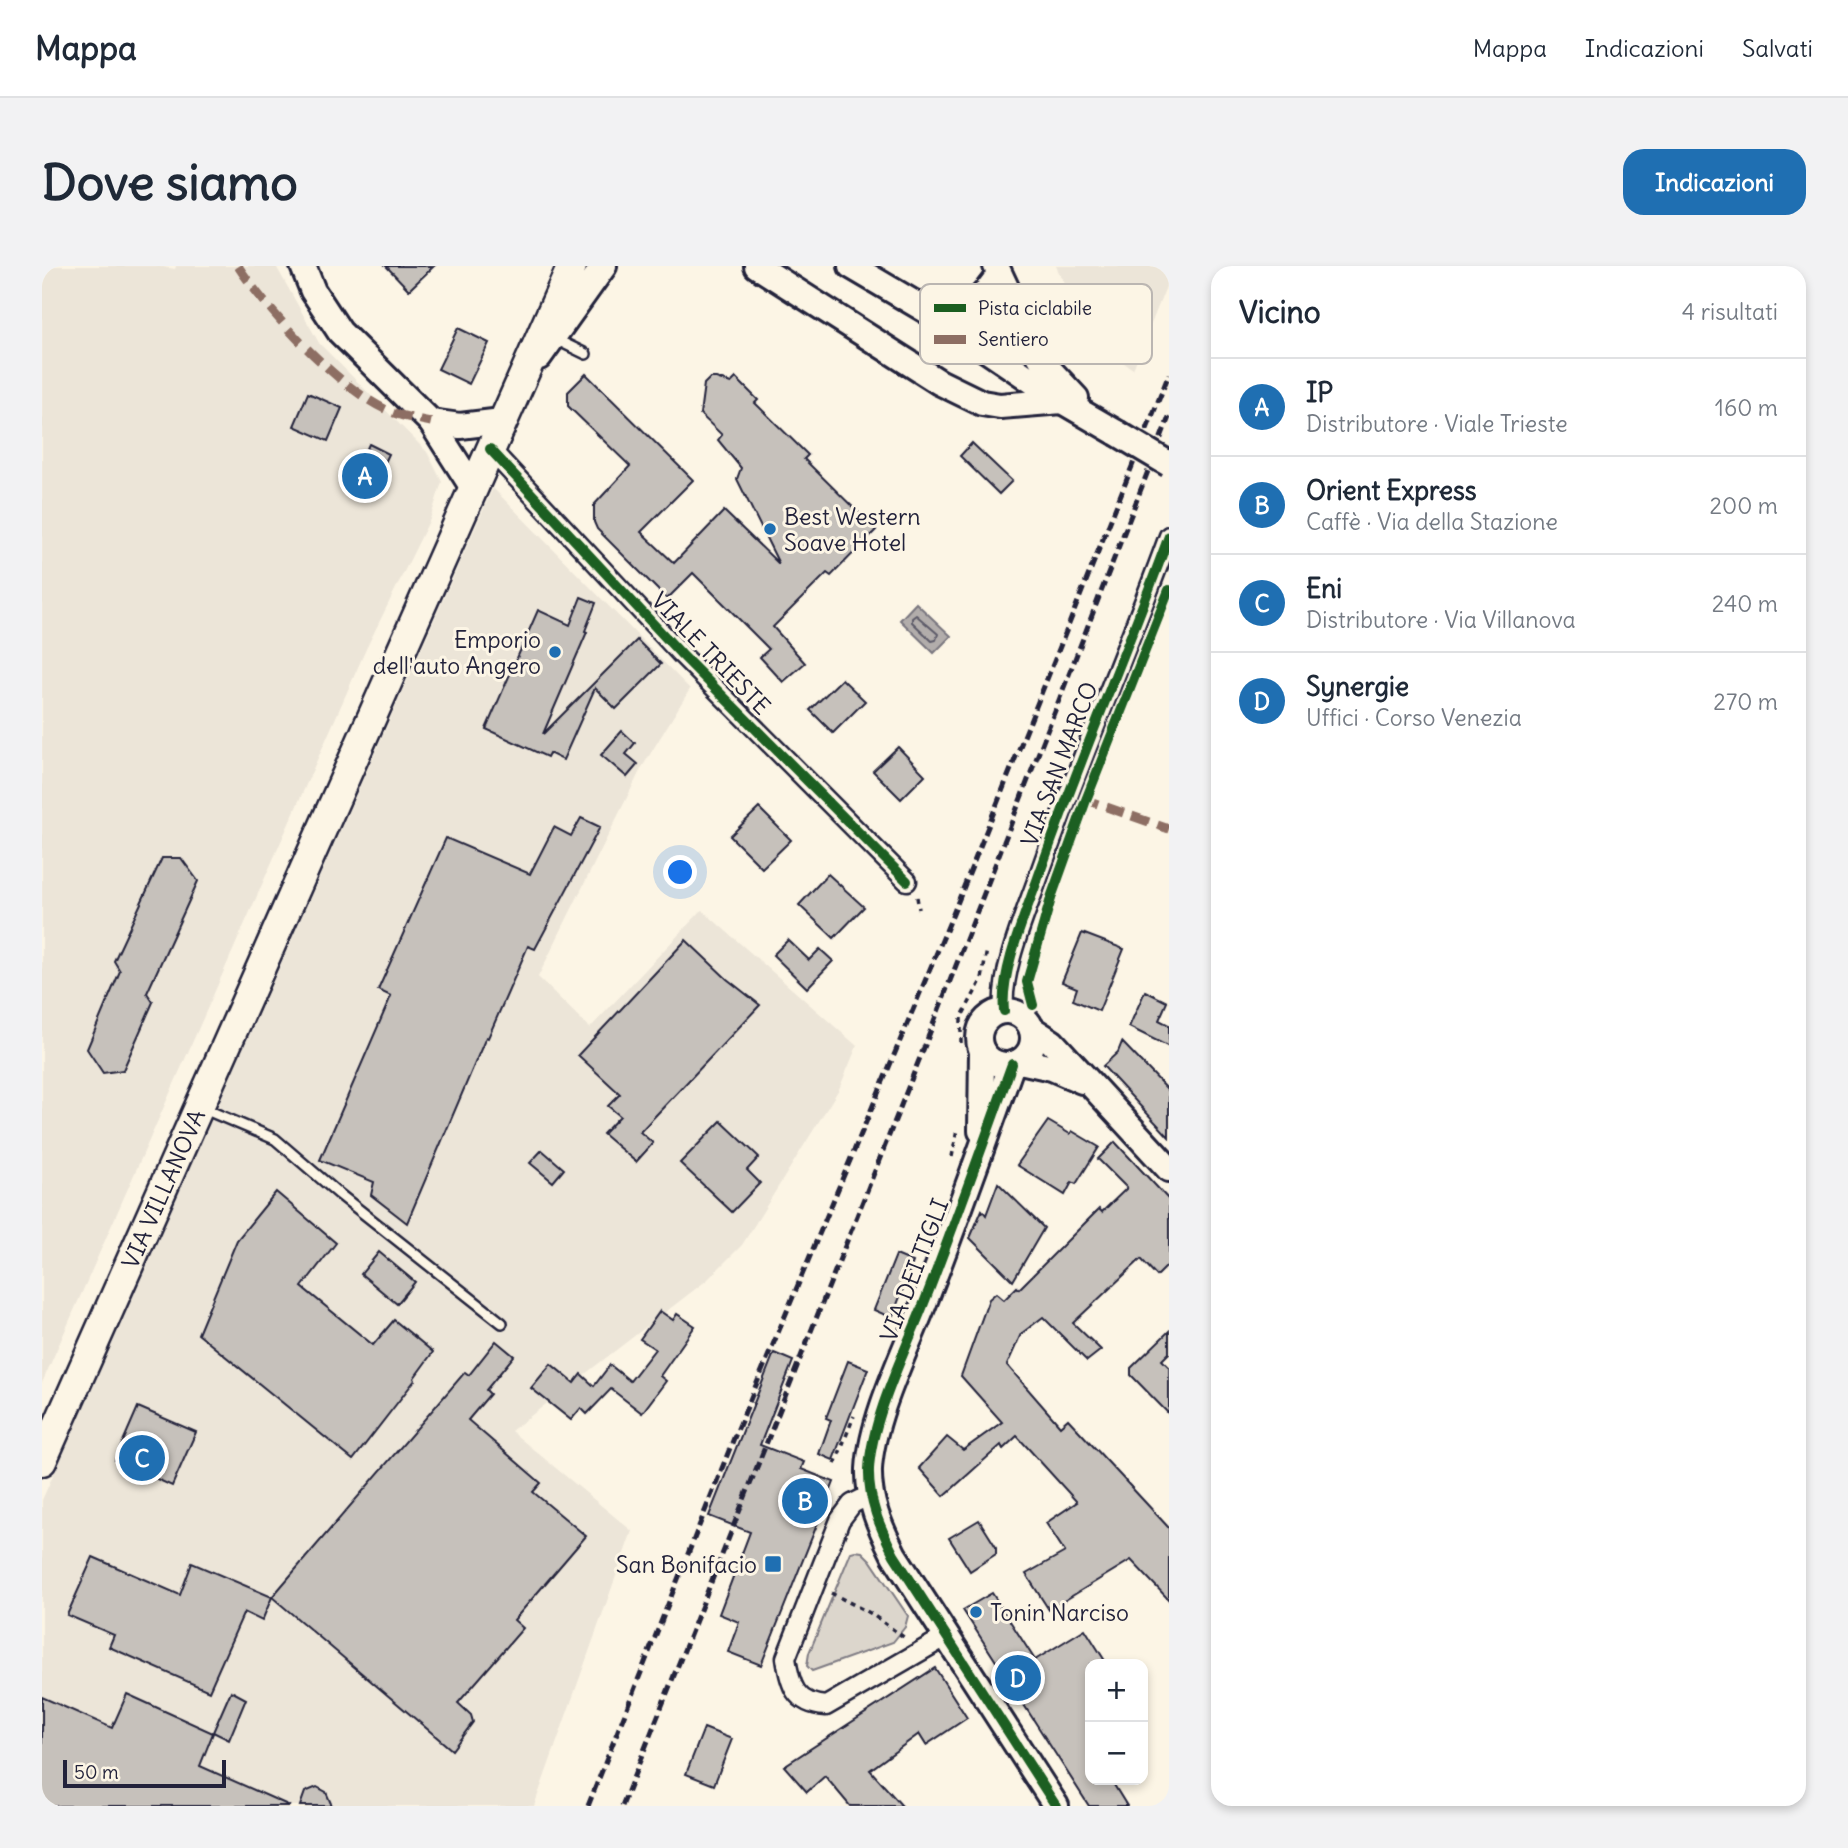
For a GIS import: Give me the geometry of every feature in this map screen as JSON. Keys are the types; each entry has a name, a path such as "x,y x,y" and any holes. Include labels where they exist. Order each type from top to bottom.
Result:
{"main road":[{"path":"303,266 313,291 340,332 431,422 473,488"},
{"path":"199,1107 520,383 589,273 610,266"},
{"path":"757,266 939,382 982,403 1000,406 1062,401"},
{"path":"851,266 920,307"},
{"path":"520,383 554,338 589,273"},
{"path":"1007,364 1062,401 1169,464"},
{"path":"1044,364 1111,429"},
{"path":"431,422 460,426 502,421"},
{"path":"1004,1011 1015,1012 1024,1017 1032,1029 1052,1042 1169,1169"},
{"name":"VIA DEI TIGLI","path":"981,1152 972,1048 984,1021 1004,1011"},
{"name":"VIA DEI TIGLI","path":"1032,1029 1032,1047 1016,1063 888,1394 873,1440 869,1469 870,1494 878,1524 894,1555 1056,1806"},
{"path":"972,1048 995,1063 1052,1068 1092,1086"},
{"name":"VIA VILLANOVA","path":"42,1461 199,1107"}],"street":[{"name":"VIALE TRIESTE","path":"490,449 682,655 906,881"},
{"name":"VIA SAN MARCO","path":"1004,1011 1004,985 1025,914 1068,793 1169,536"},
{"path":"870,1494 852,1504 840,1520 786,1658 795,1693 810,1705 826,1706 947,1636"}],"lane":[{"path":"554,338 586,354"},
{"name":"VIA VILLANOVA","path":"199,1107 275,1139 339,1194 502,1323"}],"path":[{"path":"972,1048 961,1018 982,979 987,949"},
{"path":"950,1166 958,1120"},
{"path":"835,1464 855,1413"},
{"path":"815,1586 870,1613 910,1642"}],"shaded area":[{"path":"51,266 156,266 175,269 176,266 276,266 319,343 427,452 442,482 430,519 366,649 42,1383 42,285"},
{"path":"1056,266 1169,266 1169,279 1152,322 1152,284 1064,284"},
{"path":"493,488 690,689 641,769 538,977 590,1028 702,910 857,1046 839,1089 742,1245 707,1280 511,1431 632,1531 534,1806 42,1806 42,1500"},
{"path":"851,1552 862,1552 870,1560 908,1616 905,1627 893,1642 812,1671 807,1666 809,1653"}],"water":[{"path":"916,603 951,636 934,653 900,620"}],"building":[{"path":"386,266 434,266 409,290"},
{"path":"458,328 489,343 469,384 438,369"},
{"path":"586,374 693,480 641,532 674,563 724,511 779,564 737,479 741,468 718,440 722,435 700,414 704,384 710,378 731,383 736,378 758,400 755,403 808,455 804,459 876,530 831,576 827,573 773,627 805,663 783,682 760,657 769,649 693,573 667,599 597,529 594,522 594,505 630,466 568,406 568,392"},
{"path":"308,393 342,408 328,441 294,426"},
{"path":"972,443 1012,481 999,494 960,456"},
{"path":"369,444 389,454 381,471 361,461"},
{"path":"581,597 596,603 585,631 587,632 543,734 637,640 661,664 616,709 595,688 563,760 549,753 547,757 486,729 538,610 570,625"},
{"path":"842,679 865,701 833,733 810,710"},
{"path":"622,731 635,743 626,754 638,764 627,777 601,755"},
{"path":"898,747 925,775 901,799 873,771"},
{"path":"759,808 791,840 762,868 730,836"},
{"path":"581,818 600,827 535,949 528,946 407,1223 371,1195 374,1182 320,1160 391,996 378,990 446,838 530,874 554,827 571,836"},
{"path":"162,858 181,858 198,881 147,993 153,1002 123,1070 103,1073 87,1049 120,971 114,961"},
{"path":"828,874 864,907 834,938 799,905"},
{"path":"1082,933 1124,949 1099,1011 1073,1000 1077,988 1062,982"},
{"path":"686,940 727,979 760,1005 640,1132 653,1143 636,1162 603,1134 620,1116 608,1106 620,1094 578,1055"},
{"path":"788,940 809,960 820,949 833,961 807,988 773,955"},
{"path":"1145,991 1167,1002 1159,1020 1169,1025 1169,1047 1129,1027"},
{"path":"1122,1042 1169,1091 1169,1137 1103,1066 1118,1052"},
{"path":"721,1121 759,1157 747,1170 760,1183 732,1212 680,1163"},
{"path":"1048,1121 1099,1147 1076,1184 1072,1182 1065,1195 1017,1165"},
{"path":"1115,1142 1169,1200 1169,1264 1157,1276 1141,1259 1073,1323 1101,1350 1087,1361 1043,1317 1021,1334 1007,1365 1060,1426 1068,1419 1169,1528 1169,1600 1131,1560 1049,1610 1026,1574 1065,1552 1046,1523 1077,1502 1017,1436 1003,1449 1001,1445 944,1496 919,1468 947,1437 963,1450 1002,1422 961,1376 989,1299 996,1293 1004,1300 1017,1287 1019,1289 1099,1209 1102,1212 1127,1188 1098,1159"},
{"path":"542,1150 564,1169 553,1182 530,1163"},
{"path":"998,1183 1044,1228 1013,1281 970,1238 982,1210 986,1215"},
{"path":"276,1192 336,1243 302,1287 373,1345 394,1320 433,1352 415,1380 353,1460 198,1334 237,1240"},
{"path":"379,1252 415,1282 397,1304 361,1274"},
{"path":"896,1255 913,1262 892,1318 874,1310"},
{"path":"660,1311 673,1320 677,1314 695,1326 660,1376 666,1381 642,1413 611,1389 587,1414 581,1408 571,1420 531,1388 551,1364 574,1383 581,1374 594,1386 610,1365 630,1381 655,1349 640,1339"},
{"path":"1169,1331 1169,1353 1162,1360 1169,1367 1169,1414 1131,1375 1131,1368"},
{"path":"496,1341 514,1356 486,1390 490,1394 468,1420 541,1483 533,1492 586,1536 514,1620 523,1628 458,1703 471,1715 473,1722 452,1750 272,1597 465,1372 469,1375"},
{"path":"774,1353 793,1361 760,1445 804,1462 801,1469 834,1482 761,1665 728,1652 739,1622 719,1614 750,1532 709,1516"},
{"path":"848,1361 868,1369 833,1460 819,1454 831,1420 826,1418"},
{"path":"138,1407 196,1432 172,1486 115,1460"},
{"path":"979,1520 996,1547 996,1554 970,1571 949,1538"},
{"path":"93,1557 180,1595 192,1563 272,1597 262,1621 244,1612 209,1691 109,1647 114,1635 67,1615"},
{"path":"992,1593 1035,1660 1085,1629 1104,1659 1085,1659 1085,1785 1114,1785 1127,1806 1089,1806 963,1610"},
{"path":"935,1668 967,1718 926,1745 919,1734 870,1770 902,1806 850,1806 825,1776 807,1792 784,1766"},
{"path":"231,1691 246,1699 229,1740 213,1732"},
{"path":"127,1694 213,1733 200,1766 290,1806 42,1806 42,1697 112,1728"},
{"path":"704,1728 732,1739 714,1785 686,1774"},
{"path":"317,1787 326,1792 332,1806 300,1806 305,1792"}],"railway":[{"path":"588,1806 734,1438 953,914 1169,374"},
{"path":"622,1806 927,1040 1169,417"}],"marked path":[{"path":"238,266 267,305 306,348 349,386 389,411 431,422"},
{"path":"1081,798 1169,829"}],"cycle path":[{"path":"490,449 682,655 907,881"},
{"path":"1004,1011 1006,979 1020,926 1169,536"},
{"path":"1033,1005 1027,982 1052,895 1086,800 1169,590"},
{"path":"1012,1064 947,1244 890,1385 871,1449 869,1481 876,1513 894,1555 1056,1806"}],"place":[{"name":"IP","path":"365,476"},
{"name":"Best Western Soave Hotel","path":"770,529"},
{"name":"Emporio dell'auto Angero","path":"555,652"},
{"name":"Eni","path":"142,1458"},
{"name":"Orient Express","path":"805,1501"},
{"name":"San Bonifacio","path":"773,1564"},
{"name":"Tonin Narciso","path":"976,1612"},
{"name":"Synergie","path":"1018,1678"}]}
